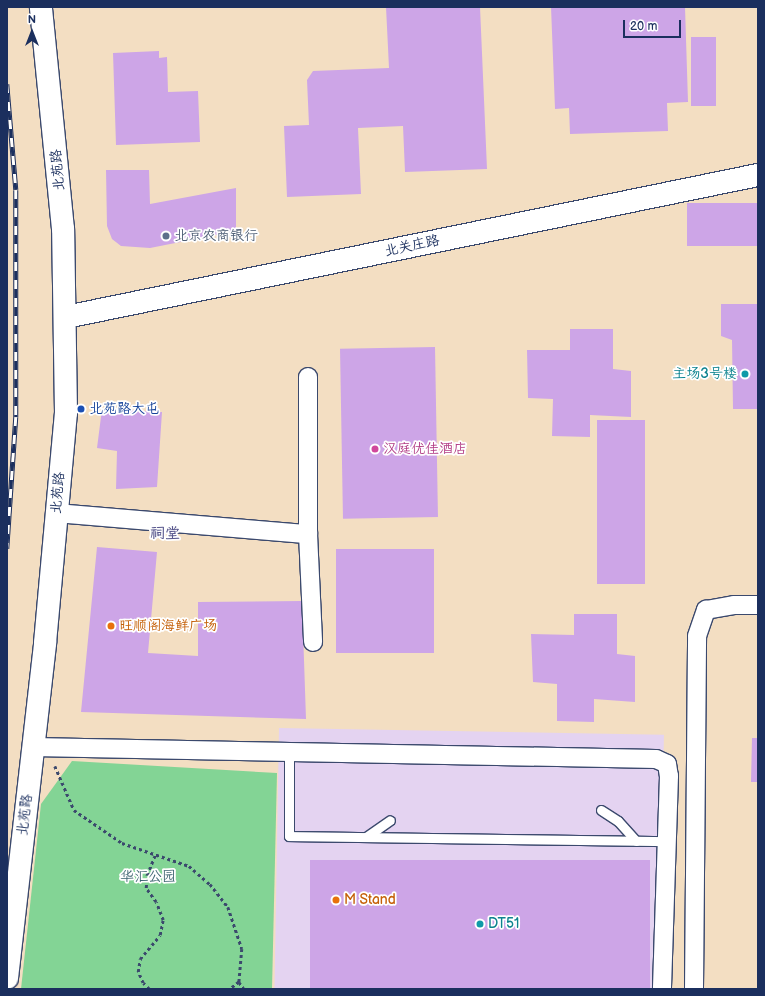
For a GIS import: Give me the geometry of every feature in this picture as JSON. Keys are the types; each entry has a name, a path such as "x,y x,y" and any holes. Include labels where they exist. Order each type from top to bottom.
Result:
{"main road":[{"name":"北苑路","path":"7,978 43,748 56,513 66,413 66,317 62,222 41,7"},
{"name":"北关庄路","path":"66,317 758,176"}],"street":[{"path":"308,377 308,534 313,642"},
{"path":"56,513 308,534"},
{"path":"694,989 697,636 706,610 734,605 758,605"},
{"path":"43,748 656,759 668,764 662,989"}],"lane":[{"path":"289,752 289,836 667,841"},
{"path":"601,810 618,821 636,841"},
{"path":"366,837 390,820"}],"path":[{"path":"43,748 53,760 74,810 122,843 189,866 210,884 228,907 242,948 239,982 244,989"},
{"path":"149,989 143,983 138,972 140,959 160,935 163,920 156,902 146,888 147,875 155,855"},
{"path":"230,989 239,982"}],"shaded area":[{"name":"DT51","path":"279,728 664,735 660,989 274,989"}],"green space":[{"name":"华汇公园","path":"72,761 277,773 272,989 21,989 41,804"}],"building":[{"path":"386,7 480,7 487,169 405,172 403,126 358,128 361,194 287,197 284,126 309,125 307,80 313,71 389,68"},
{"path":"551,7 685,7 688,102 667,103 668,131 570,134 569,108 555,109"},
{"path":"691,37 716,37 716,106 691,106"},
{"path":"159,51 159,58 167,57 168,92 198,91 200,142 116,145 113,53"},
{"path":"106,170 149,170 150,204 236,188 236,231 150,248 121,246 112,239 107,226"},
{"path":"687,203 758,203 758,246 687,246"},
{"name":"主场3号楼","path":"721,304 758,304 758,409 733,409 732,340 721,336"},
{"path":"570,329 613,329 613,369 631,371 631,417 590,415 590,437 552,436 553,399 528,398 527,350 570,350"},
{"path":"435,347 438,517 343,519 340,349"},
{"path":"102,409 162,412 157,487 116,489 117,451 97,448"},
{"path":"597,420 645,420 645,584 597,584"},
{"path":"97,547 157,552 148,653 198,656 198,602 302,601 306,719 81,712"},
{"path":"336,549 434,549 434,653 336,653"},
{"path":"574,614 617,614 617,654 635,656 635,702 594,699 594,722 557,721 557,684 533,682 531,634 574,635"},
{"path":"752,738 758,738 758,782 751,782"},
{"name":"DT51","path":"310,860 650,860 650,989 310,989"}],"railway":[{"path":"7,84 16,190 16,417 7,549"}],"place":[{"name":"北京农商银行","path":"166,236"},
{"name":"主场3号楼","path":"745,374"},
{"name":"北苑路大屯","path":"81,409"},
{"name":"汉庭优佳酒店","path":"375,449"},
{"name":"旺顺阁海鲜广场","path":"111,626"},
{"name":"M Stand","path":"336,900"},
{"name":"DT51","path":"480,924"}],"district":[{"name":"祠堂","path":"165,534"}]}
